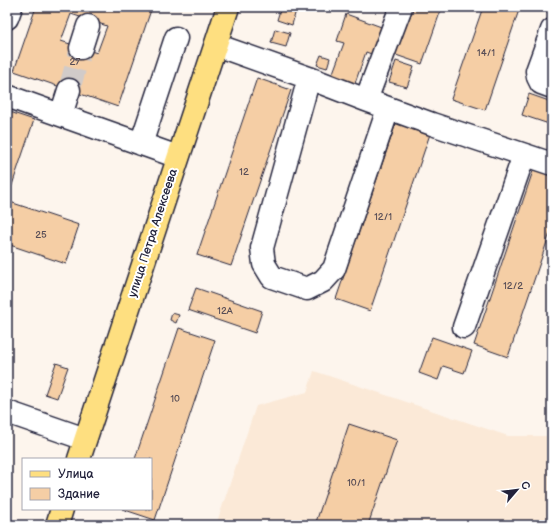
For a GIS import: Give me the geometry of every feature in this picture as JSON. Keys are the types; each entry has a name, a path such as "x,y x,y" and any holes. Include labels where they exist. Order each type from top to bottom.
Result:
{"main road":[{"name":"улица Петра Алексеева","path":"82,449 228,7"},
{"path":"57,525 62,510"}],"lane":[{"path":"7,18 11,7"},
{"path":"366,100 401,7"},
{"path":"81,48 88,26"},
{"path":"552,30 537,71 538,78 541,83 552,87"},
{"path":"141,144 176,38"},
{"path":"216,46 309,78 388,109 552,164"},
{"path":"309,78 262,248 264,264 272,277 307,289 323,281 334,269 388,109"},
{"path":"61,115 69,90"},
{"path":"7,96 178,157"},
{"path":"464,327 524,155"},
{"path":"7,412 82,449"}],"shaded area":[{"path":"314,371 508,436 552,436 552,525 216,525 256,406 307,392"}],"building":[{"path":"36,7 152,7 118,107 14,71","holes":["71,14 107,26 97,53 61,41"]},
{"path":"281,7 296,10 292,25 277,20"},
{"path":"409,7 442,7 422,64 393,54"},
{"path":"483,7 520,7 485,110 451,99"},
{"path":"346,14 384,28 374,55 366,52 354,86 331,78 344,43 337,41"},
{"path":"275,29 290,33 286,47 271,43"},
{"path":"321,55 330,58 327,68 317,65"},
{"path":"396,61 414,67 407,87 389,82"},
{"path":"257,78 291,90 231,266 197,255"},
{"path":"529,94 552,102 552,125 522,115"},
{"path":"7,111 34,120 7,200"},
{"path":"396,123 430,134 370,311 336,299"},
{"path":"534,168 552,175 552,227 508,357 474,345"},
{"path":"7,201 79,225 66,264 7,244"},
{"path":"196,288 262,311 255,333 188,310"},
{"path":"172,313 179,315 176,323 170,320"},
{"path":"179,328 215,340 155,520 125,510 152,510 152,458 135,458"},
{"path":"432,337 472,351 464,373 443,366 438,380 419,373"},
{"path":"56,363 68,367 57,398 45,394"},
{"path":"349,424 397,440 368,525 315,525"}],"tunnel":[{"path":"69,90 81,48"}]}
